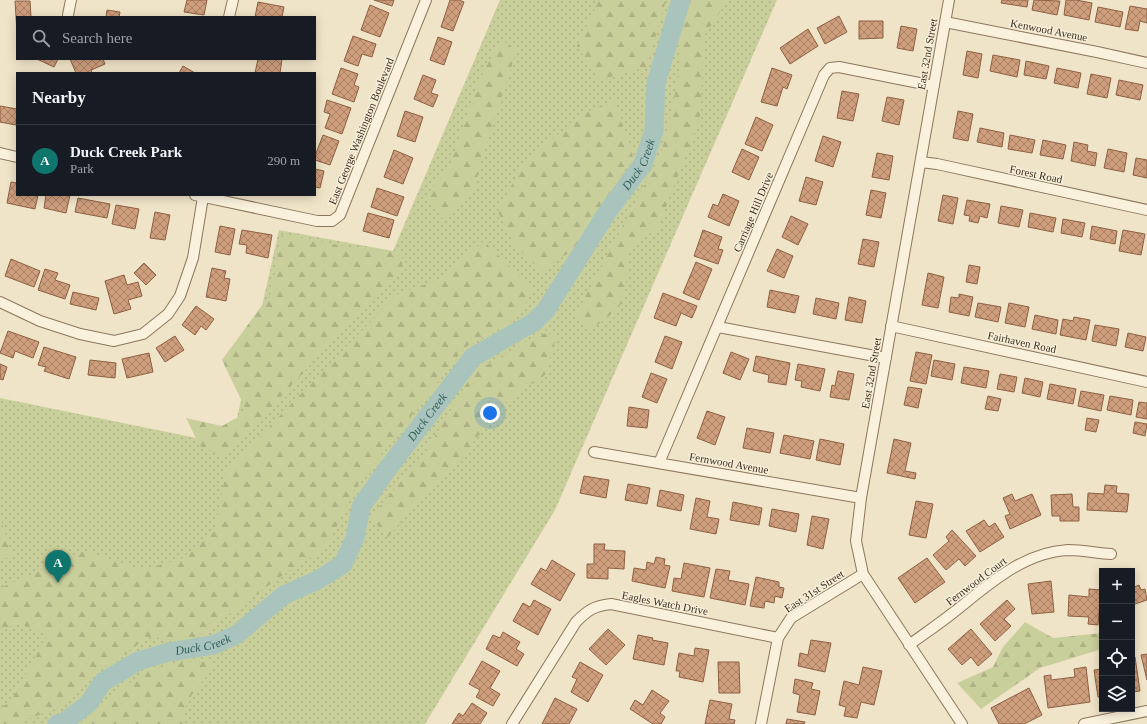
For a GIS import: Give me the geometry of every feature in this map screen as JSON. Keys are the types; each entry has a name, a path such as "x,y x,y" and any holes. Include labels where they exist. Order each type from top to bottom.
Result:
{"street":[{"path":"68,15 71,0"},
{"path":"229,16 233,0"},
{"name":"East George Washington Boulevard","path":"199,196 317,221 332,221 340,215 426,0"},
{"name":"East 32nd Street","path":"949,0 861,498 856,540 863,574 962,724"},
{"name":"Kenwood Avenue","path":"945,22 1147,63"},
{"name":"Carriage Hill Drive","path":"660,463 824,75 830,68 839,67 934,86"},
{"path":"0,153 16,157"},
{"name":"Forest Road","path":"920,162 937,164 1147,210"},
{"path":"0,302 40,321 80,334 114,341 143,334 168,314 180,296 192,258 199,196"},
{"name":"Fairhaven Road","path":"891,326 1147,382"},
{"path":"718,327 886,358"},
{"name":"Fernwood Avenue","path":"594,452 861,498"},
{"name":"Fernwood Court","path":"909,645 946,619 998,577 1022,562 1044,554 1068,550 1111,554"},
{"name":"East 31st Street","path":"760,724 778,638 791,618 863,574"},
{"name":"Eagles Watch Drive","path":"512,724 576,622 587,611 598,606 612,604 778,638"},
{"path":"1084,724 1097,720 1147,711"}],"green space":[{"path":"500,0 777,0 555,510 425,724 0,724 0,398 231,445 279,230 393,251"},
{"path":"599,0 666,0 647,67 599,80 577,46"},
{"path":"695,0 728,0 704,36 700,118 658,228 628,249 625,300 608,317 588,332 576,314 661,154 672,109 680,66 681,24"},
{"path":"501,40 517,50 484,150 473,194 445,222 425,197 450,165 478,82"},
{"path":"614,100 633,157 576,247 542,271 516,247 498,212 522,165 582,114"},
{"path":"282,234 348,247 402,252 402,271 366,305 225,457 200,446 186,418 222,426 247,412 222,360 271,293"},
{"path":"484,241 534,291 513,321 465,347 356,487 326,548 287,572 193,641 149,637 92,676 58,708 14,724 0,724 0,707 10,703 48,634 17,623 0,631 0,588 84,551 141,570 181,559 215,530 226,472 396,295 438,280"},
{"path":"539,334 557,334 545,375 503,404 454,467 420,501 387,538 371,517 427,450 473,373"},
{"path":"0,516 12,555 0,561"},
{"path":"1025,622 1053,638 1099,633 1099,650 1040,668 981,709 957,683 993,667 1003,647"},
{"path":"214,658 212,669 187,701 183,724 80,724 113,694 151,668"}],"building":[{"path":"187,0 207,0 204,15 184,12"},
{"path":"374,0 394,0 392,6"},
{"path":"450,0 459,0 464,2 453,31 441,27"},
{"path":"1002,0 1028,0 1027,7 1001,3"},
{"path":"1034,0 1060,1 1057,15 1032,10"},
{"path":"1066,0 1092,3 1089,20 1064,15"},
{"path":"15,1 30,1 31,16 16,17"},
{"path":"258,2 284,7 282,16 255,16"},
{"path":"370,5 389,13 380,37 361,30"},
{"path":"1130,6 1147,9 1147,23 1140,21 1138,31 1125,29"},
{"path":"1098,7 1123,12 1120,27 1095,22"},
{"path":"107,10 120,12 119,16 106,16"},
{"path":"839,16 847,32 825,44 817,28"},
{"path":"859,21 883,21 883,38 859,39"},
{"path":"901,26 917,29 913,51 897,48"},
{"path":"808,29 818,46 790,64 780,48"},
{"path":"353,36 376,44 372,57 362,54 358,66 344,61"},
{"path":"438,37 452,42 444,65 430,60"},
{"path":"967,51 982,54 978,78 963,75"},
{"path":"993,55 1020,60 1017,77 990,71"},
{"path":"39,60 58,60 54,67"},
{"path":"70,60 103,60 105,64 91,70 92,72 76,72"},
{"path":"258,60 282,60 280,72 255,72"},
{"path":"1026,61 1049,66 1046,79 1024,75"},
{"path":"183,66 193,72 180,72"},
{"path":"341,68 358,74 354,85 359,87 354,102 332,94"},
{"path":"772,68 792,75 787,89 783,87 777,106 761,102"},
{"path":"1057,68 1081,73 1078,88 1054,83"},
{"path":"1091,74 1111,78 1107,98 1087,94"},
{"path":"423,75 436,80 431,93 438,95 433,107 414,99"},
{"path":"1119,80 1143,85 1140,100 1116,95"},
{"path":"842,91 859,94 853,121 837,118"},
{"path":"887,97 904,100 899,125 882,121"},
{"path":"327,100 351,108 342,134 325,128 330,114 324,112"},
{"path":"0,106 16,109 16,125 0,122"},
{"path":"405,111 423,117 415,142 397,136"},
{"path":"958,111 973,114 968,141 953,138"},
{"path":"756,117 773,125 762,151 745,144"},
{"path":"980,128 1004,133 1002,147 977,142"},
{"path":"323,135 339,141 330,165 316,160 316,153"},
{"path":"1010,135 1035,140 1032,153 1008,149"},
{"path":"823,136 841,142 833,167 815,161"},
{"path":"1043,140 1066,145 1063,159 1040,155"},
{"path":"1074,142 1088,145 1087,151 1097,153 1095,166 1071,161"},
{"path":"742,149 759,157 749,180 732,172"},
{"path":"1108,149 1127,153 1124,172 1104,168"},
{"path":"394,150 413,158 403,184 384,177"},
{"path":"877,153 893,156 889,180 872,177"},
{"path":"1136,158 1147,160 1147,178 1133,175"},
{"path":"316,169 324,171 320,188 316,187"},
{"path":"806,177 823,182 816,205 799,201"},
{"path":"11,182 16,183 16,196 38,196 35,209 7,203"},
{"path":"377,188 404,197 397,216 371,207"},
{"path":"871,190 886,193 881,218 866,215"},
{"path":"723,194 739,201 729,226 708,217 713,204 718,206"},
{"path":"943,195 958,198 953,224 938,221"},
{"path":"46,196 70,196 66,213 44,208"},
{"path":"78,198 110,204 107,218 75,212"},
{"path":"967,200 990,204 987,218 980,216 978,223 969,221 970,216 964,215"},
{"path":"116,205 139,209 135,229 112,224"},
{"path":"1001,206 1023,210 1019,227 998,223"},
{"path":"155,212 170,215 165,240 150,238"},
{"path":"368,213 394,220 389,238 363,231"},
{"path":"1030,213 1056,218 1053,232 1028,227"},
{"path":"791,216 808,224 798,245 782,237"},
{"path":"1063,219 1085,223 1082,237 1061,233"},
{"path":"220,226 235,229 230,255 215,252"},
{"path":"1092,226 1117,231 1115,244 1090,239"},
{"path":"242,230 272,235 268,258 246,253 247,245 239,244"},
{"path":"703,230 722,237 718,249 723,250 718,264 694,256"},
{"path":"1123,230 1145,234 1141,255 1119,251"},
{"path":"863,239 879,242 874,267 858,264"},
{"path":"777,249 793,256 784,278 767,271"},
{"path":"11,259 40,271 34,287 5,276"},
{"path":"696,262 712,269 699,300 683,293"},
{"path":"144,263 156,275 146,285 134,273"},
{"path":"969,265 980,267 977,284 966,282"},
{"path":"212,268 226,271 224,278 230,279 226,301 206,297"},
{"path":"45,269 58,273 55,280 70,285 65,299 38,290"},
{"path":"928,273 944,277 938,308 922,305"},
{"path":"124,275 127,285 138,282 142,296 128,300 131,309 114,314 105,281"},
{"path":"770,290 799,296 795,313 767,307"},
{"path":"73,292 99,298 96,310 70,304"},
{"path":"663,293 697,306 692,318 681,313 676,326 654,318"},
{"path":"959,294 973,297 969,316 949,312 951,297 959,298"},
{"path":"849,297 866,301 862,323 845,320"},
{"path":"816,298 839,303 836,319 813,314"},
{"path":"978,303 1001,307 998,322 975,317"},
{"path":"1009,303 1029,307 1025,327 1005,323"},
{"path":"196,306 214,319 206,330 201,326 195,335 182,325"},
{"path":"1035,315 1058,320 1056,334 1032,329"},
{"path":"1074,317 1090,320 1086,340 1060,335 1063,319 1073,321"},
{"path":"1095,325 1119,329 1116,346 1092,341"},
{"path":"8,331 39,342 33,358 15,351 13,358 0,353"},
{"path":"1128,333 1146,337 1143,351 1125,347"},
{"path":"175,336 184,350 165,362 156,348"},
{"path":"665,336 682,342 672,369 655,362"},
{"path":"44,347 76,357 69,379 44,371 46,367 38,365"},
{"path":"731,352 749,359 740,380 723,373"},
{"path":"916,352 932,355 926,384 910,381"},
{"path":"149,353 153,372 127,378 122,359"},
{"path":"756,356 790,363 786,385 768,382 769,375 753,371"},
{"path":"90,360 116,363 115,378 88,375"},
{"path":"934,360 955,364 952,380 931,376"},
{"path":"0,364 7,367 3,380 0,379"},
{"path":"798,364 825,369 820,391 801,387 802,381 795,380"},
{"path":"964,367 989,371 986,388 961,383"},
{"path":"838,371 854,374 849,400 830,397 832,385 835,386"},
{"path":"651,373 667,379 657,403 642,397"},
{"path":"1000,374 1017,377 1014,392 997,389"},
{"path":"1025,378 1043,382 1040,397 1022,393"},
{"path":"1050,384 1076,389 1073,404 1047,399"},
{"path":"908,387 922,389 918,408 904,405"},
{"path":"1081,391 1104,395 1101,411 1078,406"},
{"path":"988,396 1001,399 998,411 985,409"},
{"path":"1110,396 1133,400 1131,415 1107,410"},
{"path":"1139,402 1147,403 1147,419 1136,417"},
{"path":"629,407 649,410 647,428 627,426"},
{"path":"707,411 725,417 715,445 697,438"},
{"path":"1087,418 1099,420 1096,432 1085,430"},
{"path":"1135,422 1147,424 1145,436 1133,433"},
{"path":"747,428 774,433 770,453 743,448"},
{"path":"784,435 814,441 810,459 780,453"},
{"path":"820,439 844,444 840,465 816,460"},
{"path":"894,439 911,443 905,471 916,473 915,479 887,473"},
{"path":"584,476 609,480 606,498 580,493"},
{"path":"628,484 650,488 647,504 625,500"},
{"path":"1105,485 1117,486 1116,493 1129,494 1127,512 1087,510 1088,493 1104,494"},
{"path":"660,490 684,495 681,511 657,506"},
{"path":"1012,494 1015,501 1032,494 1041,515 1010,529 1005,516 1010,514 1003,498"},
{"path":"1072,494 1073,507 1079,507 1079,521 1060,521 1060,516 1052,516 1051,495"},
{"path":"696,498 710,501 707,517 719,519 716,534 690,529"},
{"path":"916,501 933,504 926,538 909,535"},
{"path":"733,502 762,508 759,525 730,520"},
{"path":"772,509 799,514 796,532 769,526"},
{"path":"812,516 829,519 823,549 807,545"},
{"path":"984,520 989,527 995,523 1004,537 980,552 966,531"},
{"path":"952,530 976,556 965,566 959,559 946,570 933,555 949,541 946,537"},
{"path":"594,544 605,544 604,550 625,551 624,569 608,568 608,579 587,578 587,564 594,564"},
{"path":"656,557 665,559 664,565 670,566 665,588 632,581 634,568 646,570 647,562 654,564"},
{"path":"927,558 945,582 915,603 898,578"},
{"path":"552,560 575,574 560,601 531,584 541,568 546,571"},
{"path":"684,563 710,568 704,597 672,591 674,578 681,579"},
{"path":"716,569 730,571 728,580 749,584 745,605 710,598"},
{"path":"756,577 779,582 779,587 784,588 782,598 775,596 774,603 765,601 764,608 750,606"},
{"path":"1051,581 1054,612 1032,614 1028,584"},
{"path":"1139,585 1141,590 1145,589 1147,600 1135,604 1135,587"},
{"path":"1089,589 1099,590 1098,625 1088,624 1089,617 1068,616 1069,595 1089,597"},
{"path":"534,600 551,609 538,635 513,621 523,603 530,607"},
{"path":"1007,600 1015,609 1004,619 1011,626 995,641 980,624"},
{"path":"608,629 625,645 606,665 589,649"},
{"path":"971,629 992,654 978,666 971,657 962,665 948,649"},
{"path":"503,632 520,642 516,649 524,654 517,666 486,649 493,635 500,638"},
{"path":"638,635 653,638 652,640 668,643 664,665 633,659"},
{"path":"811,640 831,643 825,672 798,666 800,653 808,655"},
{"path":"695,648 709,650 703,682 679,677 680,671 676,671 679,653 694,656"},
{"path":"1147,654 1147,680 1141,655"},
{"path":"1135,657 1140,691 1135,692"},
{"path":"482,661 500,671 490,688 500,694 493,706 476,697 480,690 469,684"},
{"path":"580,662 603,675 588,702 571,692 577,679 572,677"},
{"path":"718,662 739,662 740,693 719,693"},
{"path":"863,667 882,671 874,705 861,702 857,718 844,716 846,707 839,705 844,681 859,685"},
{"path":"1086,667 1090,702 1048,708 1044,676 1051,675 1051,680 1075,677 1074,669"},
{"path":"1099,669 1099,697 1098,697 1094,670"},
{"path":"795,679 813,683 811,689 820,691 815,715 797,712 800,695 793,693"},
{"path":"1029,688 1042,715 1024,724 999,724 991,708"},
{"path":"652,690 669,701 660,713 665,717 661,724 653,724 630,709 635,700 643,705"},
{"path":"555,698 577,709 569,724 542,724"},
{"path":"710,700 732,704 729,719 735,720 734,724 705,724"},
{"path":"472,703 487,713 480,724 452,724 459,713 463,716"},
{"path":"787,719 805,722 804,724 786,724"}],"waterway":[{"name":"Duck Creek","path":"57,724 63,723 88,704 103,682 138,661 169,652 213,645 236,635 284,595 318,580 343,564 355,538 361,507 386,471 473,357 534,322 546,310 608,211 643,164 654,131 656,83 681,0"}],"place":[{"name":"Duck Creek Park","path":"58,583"}]}
